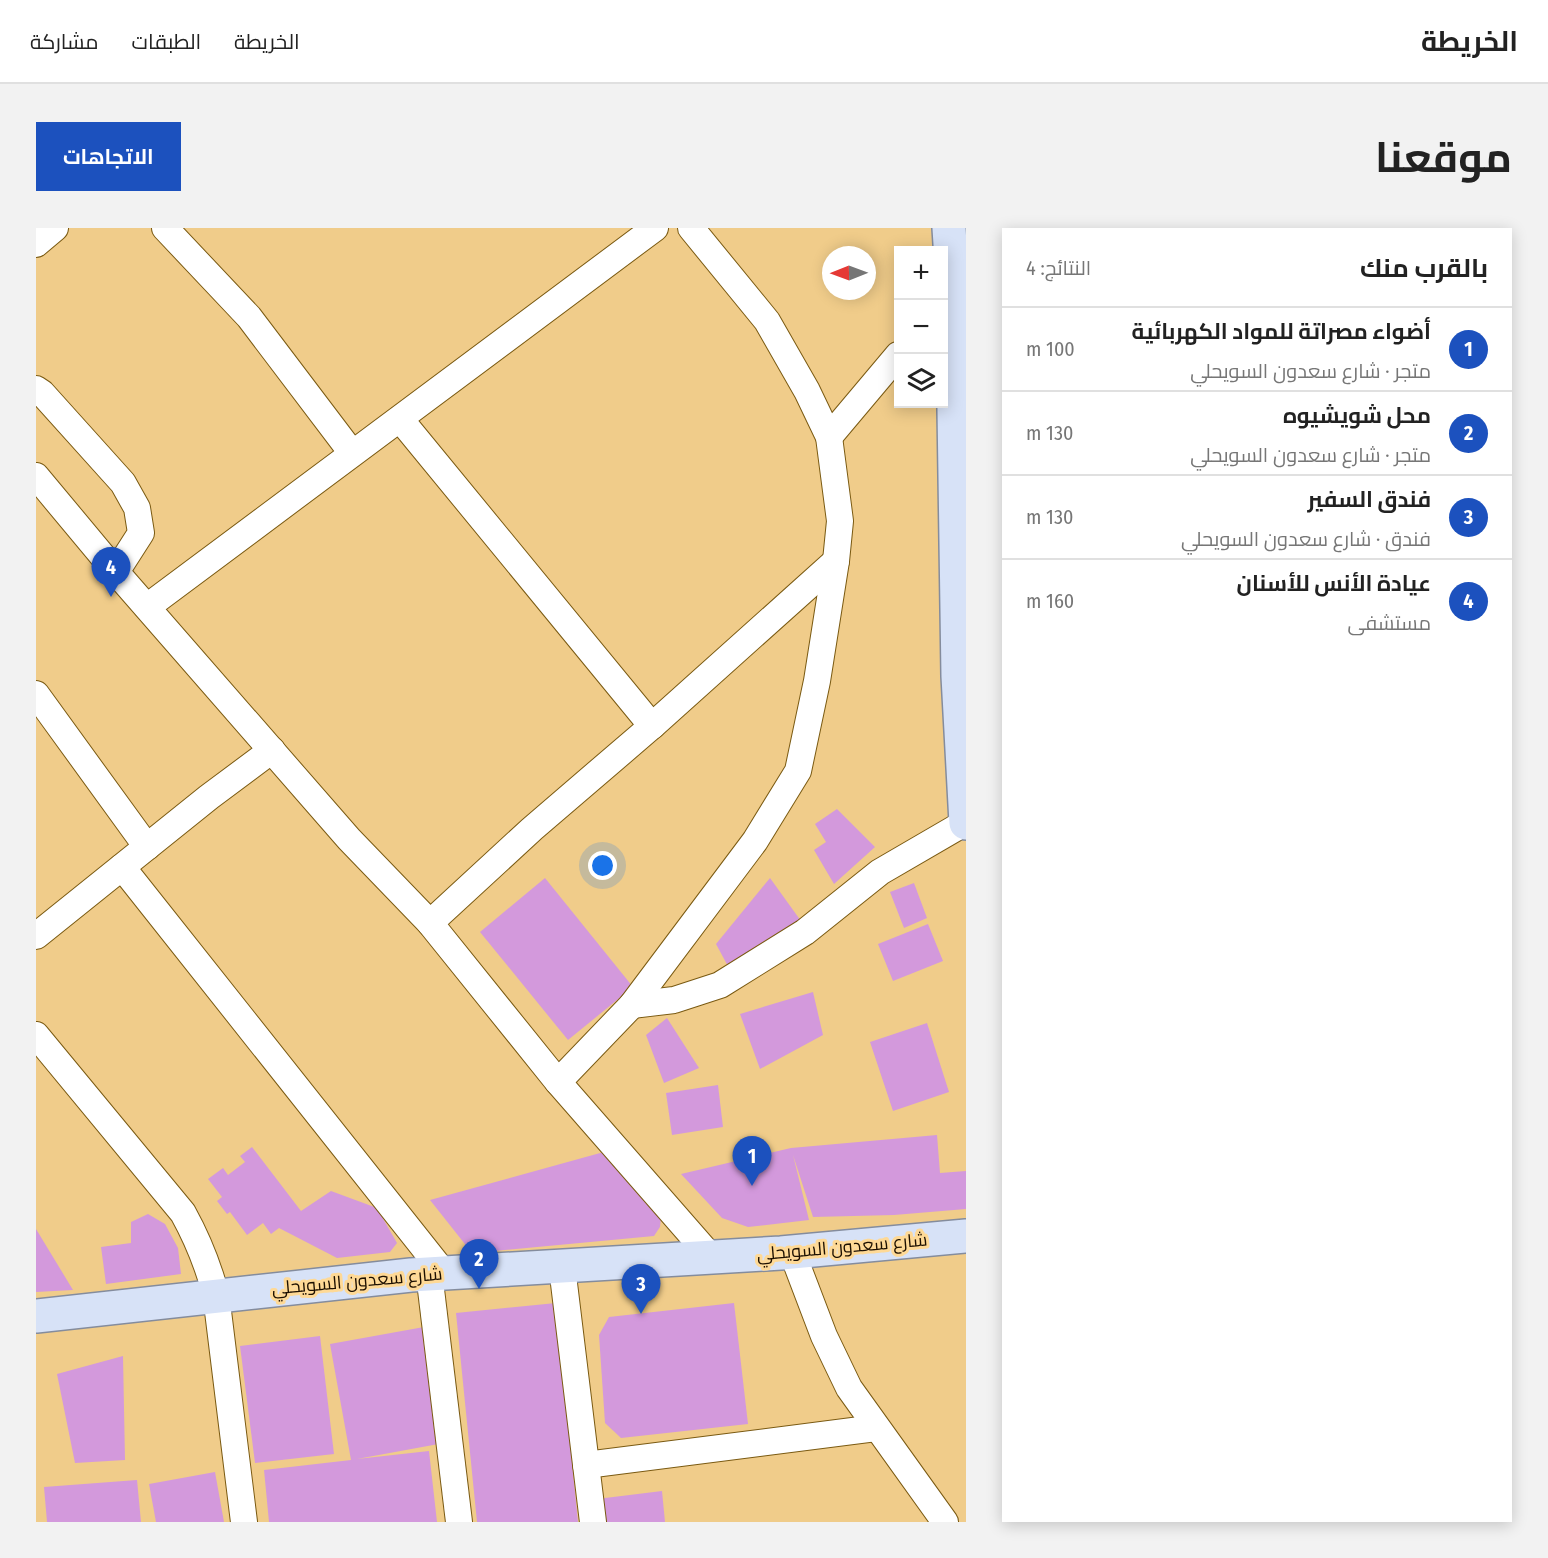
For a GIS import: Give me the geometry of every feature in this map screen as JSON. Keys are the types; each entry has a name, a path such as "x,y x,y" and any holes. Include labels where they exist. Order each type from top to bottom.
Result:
{"main road":[{"path":"949,228 948,282 958,664 966,823"},
{"name":"شارع سعدون السويحلي","path":"36,1316 436,1273 792,1252 966,1236"}],"street":[{"path":"36,244 55,228"},
{"path":"165,228 249,317 352,453"},
{"path":"147,606 655,228"},
{"path":"558,1082 632,1005 755,841 798,771 817,681 836,561 840,521 829,437 807,391 767,321 691,228"},
{"path":"829,437 894,360"},
{"path":"36,389 123,483 137,508 141,533 116,573"},
{"path":"400,419 652,726"},
{"path":"36,476 116,573 349,839 430,923 558,1082 711,1257"},
{"path":"430,923 532,829 652,726 836,561"},
{"path":"36,694 147,847"},
{"path":"36,936 272,750"},
{"path":"632,1005 674,1000 720,985 805,932 880,872 966,823"},
{"path":"122,867 436,1273 459,1522"},
{"path":"38,1042 183,1213 199,1242 209,1267 216,1295 244,1522"},
{"path":"792,1252 829,1346 849,1388 945,1522"},
{"path":"562,1266 593,1522"},
{"path":"586,1465 876,1428"}],"building":[{"path":"837,809 875,847 834,884 814,850 826,842 815,824"},
{"path":"545,878 633,987 568,1040 480,932"},
{"path":"770,878 806,928 730,970 716,944"},
{"path":"914,883 927,918 904,928 890,892"},
{"path":"928,924 943,961 893,981 878,944"},
{"path":"813,992 823,1035 760,1069 740,1014"},
{"path":"667,1018 699,1068 664,1083 646,1035"},
{"path":"927,1023 949,1092 893,1111 870,1042"},
{"path":"718,1085 723,1127 672,1135 666,1093"},
{"path":"937,1135 940,1173 966,1171 966,1209 894,1215 813,1217 793,1155 809,1220 748,1227 722,1218 681,1174 791,1148"},
{"path":"252,1147 301,1211 331,1191 377,1208 397,1243 390,1252 337,1258 279,1228 271,1234 263,1223 247,1235 230,1212 227,1214 217,1201 222,1197 208,1179 223,1168 228,1175 245,1162 240,1156"},
{"path":"611,1150 661,1217 660,1227 654,1236 472,1253 430,1200"},
{"path":"148,1214 165,1224 178,1248 181,1274 106,1284 101,1247 131,1243 131,1222"},
{"path":"36,1229 73,1290 36,1292"},
{"path":"556,1303 578,1522 477,1522 456,1313"},
{"path":"734,1303 748,1424 621,1438 605,1423 599,1335 609,1317"},
{"path":"424,1327 444,1443 357,1459 429,1451 437,1522 269,1522 264,1470 351,1460 330,1344"},
{"path":"320,1336 334,1454 255,1463 240,1346"},
{"path":"123,1356 125,1460 75,1463 57,1374"},
{"path":"215,1472 224,1522 156,1522 149,1484"},
{"path":"137,1480 141,1522 47,1522 44,1487"},
{"path":"662,1491 665,1522 599,1522 597,1499"}],"place":[{"name":"عيادة الأنس للأسنان","path":"111,597"},
{"name":"أضواء مصراتة للمواد الكهربائية","path":"752,1186"},
{"name":"محل شويشيوه","path":"479,1289"},
{"name":"فندق السفير","path":"641,1314"}]}
